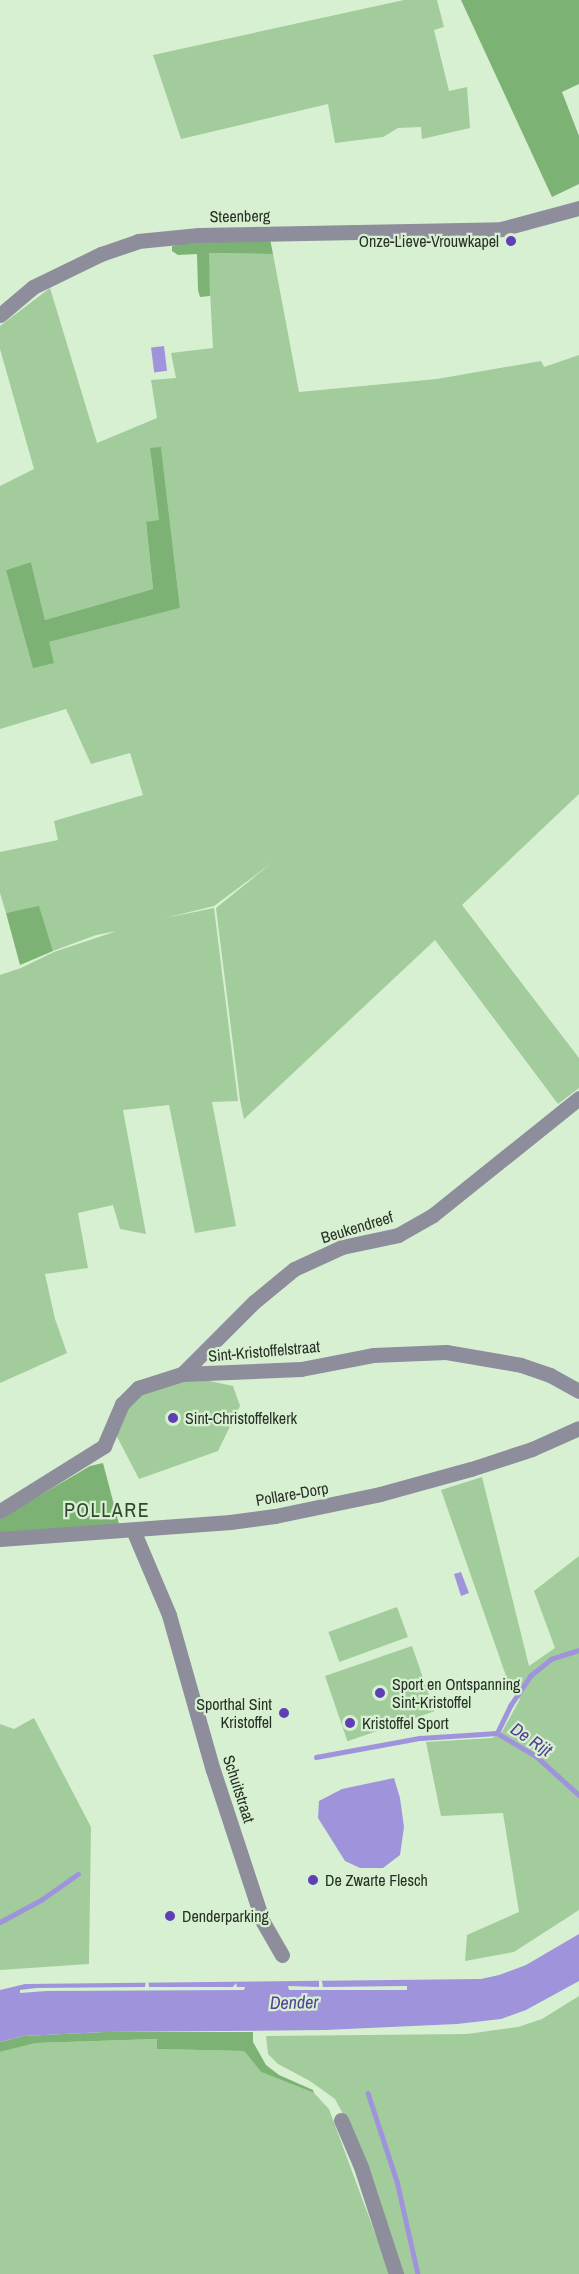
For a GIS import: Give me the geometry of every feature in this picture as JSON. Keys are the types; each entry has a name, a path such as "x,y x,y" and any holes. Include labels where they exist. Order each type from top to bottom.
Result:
{"street":[{"name":"Steenberg","path":"0,315 33,287 101,254 138,241 199,235 501,229 579,208"},
{"name":"Beukendreef","path":"182,1374 254,1302 294,1269 342,1247 398,1235 433,1215 579,1098"},
{"name":"Sint-Kristoffelstraat","path":"0,1511 104,1446 122,1404 138,1388 182,1374 302,1369 373,1355 446,1352 521,1365 550,1375 579,1391"},
{"name":"Pollare-Dorp","path":"0,1539 133,1530 275,1516 363,1498 501,1460 579,1428"},
{"name":"Schuitstraat","path":"133,1530 169,1615 213,1770 263,1922 282,1955"},
{"path":"341,2120 361,2167 396,2274"}],"green space":[{"path":"404,0 437,0 444,27 434,30 449,91 467,87 470,128 422,139 421,127 398,128 383,137 335,143 328,104 181,139 153,55"},
{"path":"461,0 579,0 579,84 562,92 579,136 579,184 552,197"},
{"path":"270,239 273,254 209,253 210,296 200,297 197,254 178,255 172,251 172,246 180,244"},
{"path":"208,253 273,254 299,392 437,379 541,361 544,367 579,355 579,794 462,905 579,1058 579,1088 558,1104 435,940 244,1119 216,908 273,862 214,906 165,918 214,908 238,1101 212,1102 236,1226 195,1233 169,1105 123,1110 146,1234 120,1229 113,1205 78,1213 88,1268 45,1274 55,1319 67,1353 0,1383 0,975 54,952 117,931 96,935 53,951 39,907 6,913 0,893 0,852 58,840 54,821 143,795 130,753 91,764 66,709 0,729 0,486 34,469 0,349 0,326 50,288 97,443 157,418 151,380 176,378 171,353 213,348","holes":["150,448 161,448 180,608 49,642 6,570 31,562 45,620 153,589 146,523 159,520"]},
{"path":"161,447 180,608 49,642 54,663 33,668 6,570 31,562 45,620 153,589 146,522 159,520 150,448"},
{"path":"39,906 53,951 20,965 6,913"},
{"path":"205,1380 233,1386 240,1406 218,1451 139,1479 114,1431 130,1399 170,1382"},
{"path":"103,1463 119,1524 0,1533 0,1519 90,1466"},
{"path":"482,1477 529,1666 555,1648 534,1591 579,1556 579,1910 514,1952 465,1961 467,1935 519,1912 503,1813 441,1816 426,1742 492,1738 502,1732 520,1699 512,1693 441,1490"},
{"path":"397,1607 408,1637 339,1662 328,1632"},
{"name":"Sport en Ontspanning Sint-Kristoffel","path":"412,1646 434,1711 347,1741 325,1676"},
{"path":"34,1718 91,1827 89,1964 0,1970 0,1724 14,1729"},
{"path":"579,1996 579,2274 398,2274 350,2127 335,2099 310,2081 278,2064 268,2054 266,2036 467,2034 518,2027 542,2019"},
{"path":"105,2032 253,2032 253,2042 266,2065 279,2075 313,2090 314,2093 261,2072 244,2051 157,2049 157,2039 36,2043 0,2052 0,2042 23,2036"},
{"path":"158,2039 158,2049 244,2051 261,2072 314,2093 329,2109 390,2274 0,2274 0,2052 36,2043"}],"water":[{"path":"164,346 167,371 154,372 151,348"},
{"path":"461,1572 469,1593 461,1596 454,1574"},
{"path":"394,1778 400,1798 404,1827 400,1855 383,1868 360,1868 345,1861 318,1818 319,1801 342,1789"},
{"name":"Dender","path":"579,1934 579,1981 526,2010 501,2019 457,2024 325,2030 105,2032 23,2036 0,2042 0,1990 25,1984 481,1979 526,1965"}],"pier":[{"path":"146,1980 148,1980 149,1987 233,1987 236,1983 237,1987 245,1987 244,1990 20,1993 20,1990 37,1988 145,1987"},
{"path":"319,1980 322,1981 323,1987 407,1986 407,1990 289,1990 288,1986 319,1987"}],"waterway":[{"path":"497,1733 510,1706 530,1676 551,1659 579,1650"},
{"name":"De Rijt","path":"316,1757 420,1738 497,1733 536,1756 579,1795"},
{"path":"0,1922 41,1900 78,1874"},
{"path":"368,2093 397,2181 418,2274"}],"place":[{"name":"Onze-Lieve-Vrouwkapel","path":"511,241"},
{"name":"Sint-Christoffelkerk","path":"173,1418"},
{"name":"Sport en Ontspanning Sint-Kristoffel","path":"380,1693"},
{"name":"Sporthal Sint Kristoffel","path":"284,1713"},
{"name":"Kristoffel Sport","path":"350,1723"},
{"name":"De Zwarte Flesch","path":"313,1880"},
{"name":"Denderparking","path":"170,1916"}],"district":[{"name":"POLLARE","path":"107,1509"}]}
